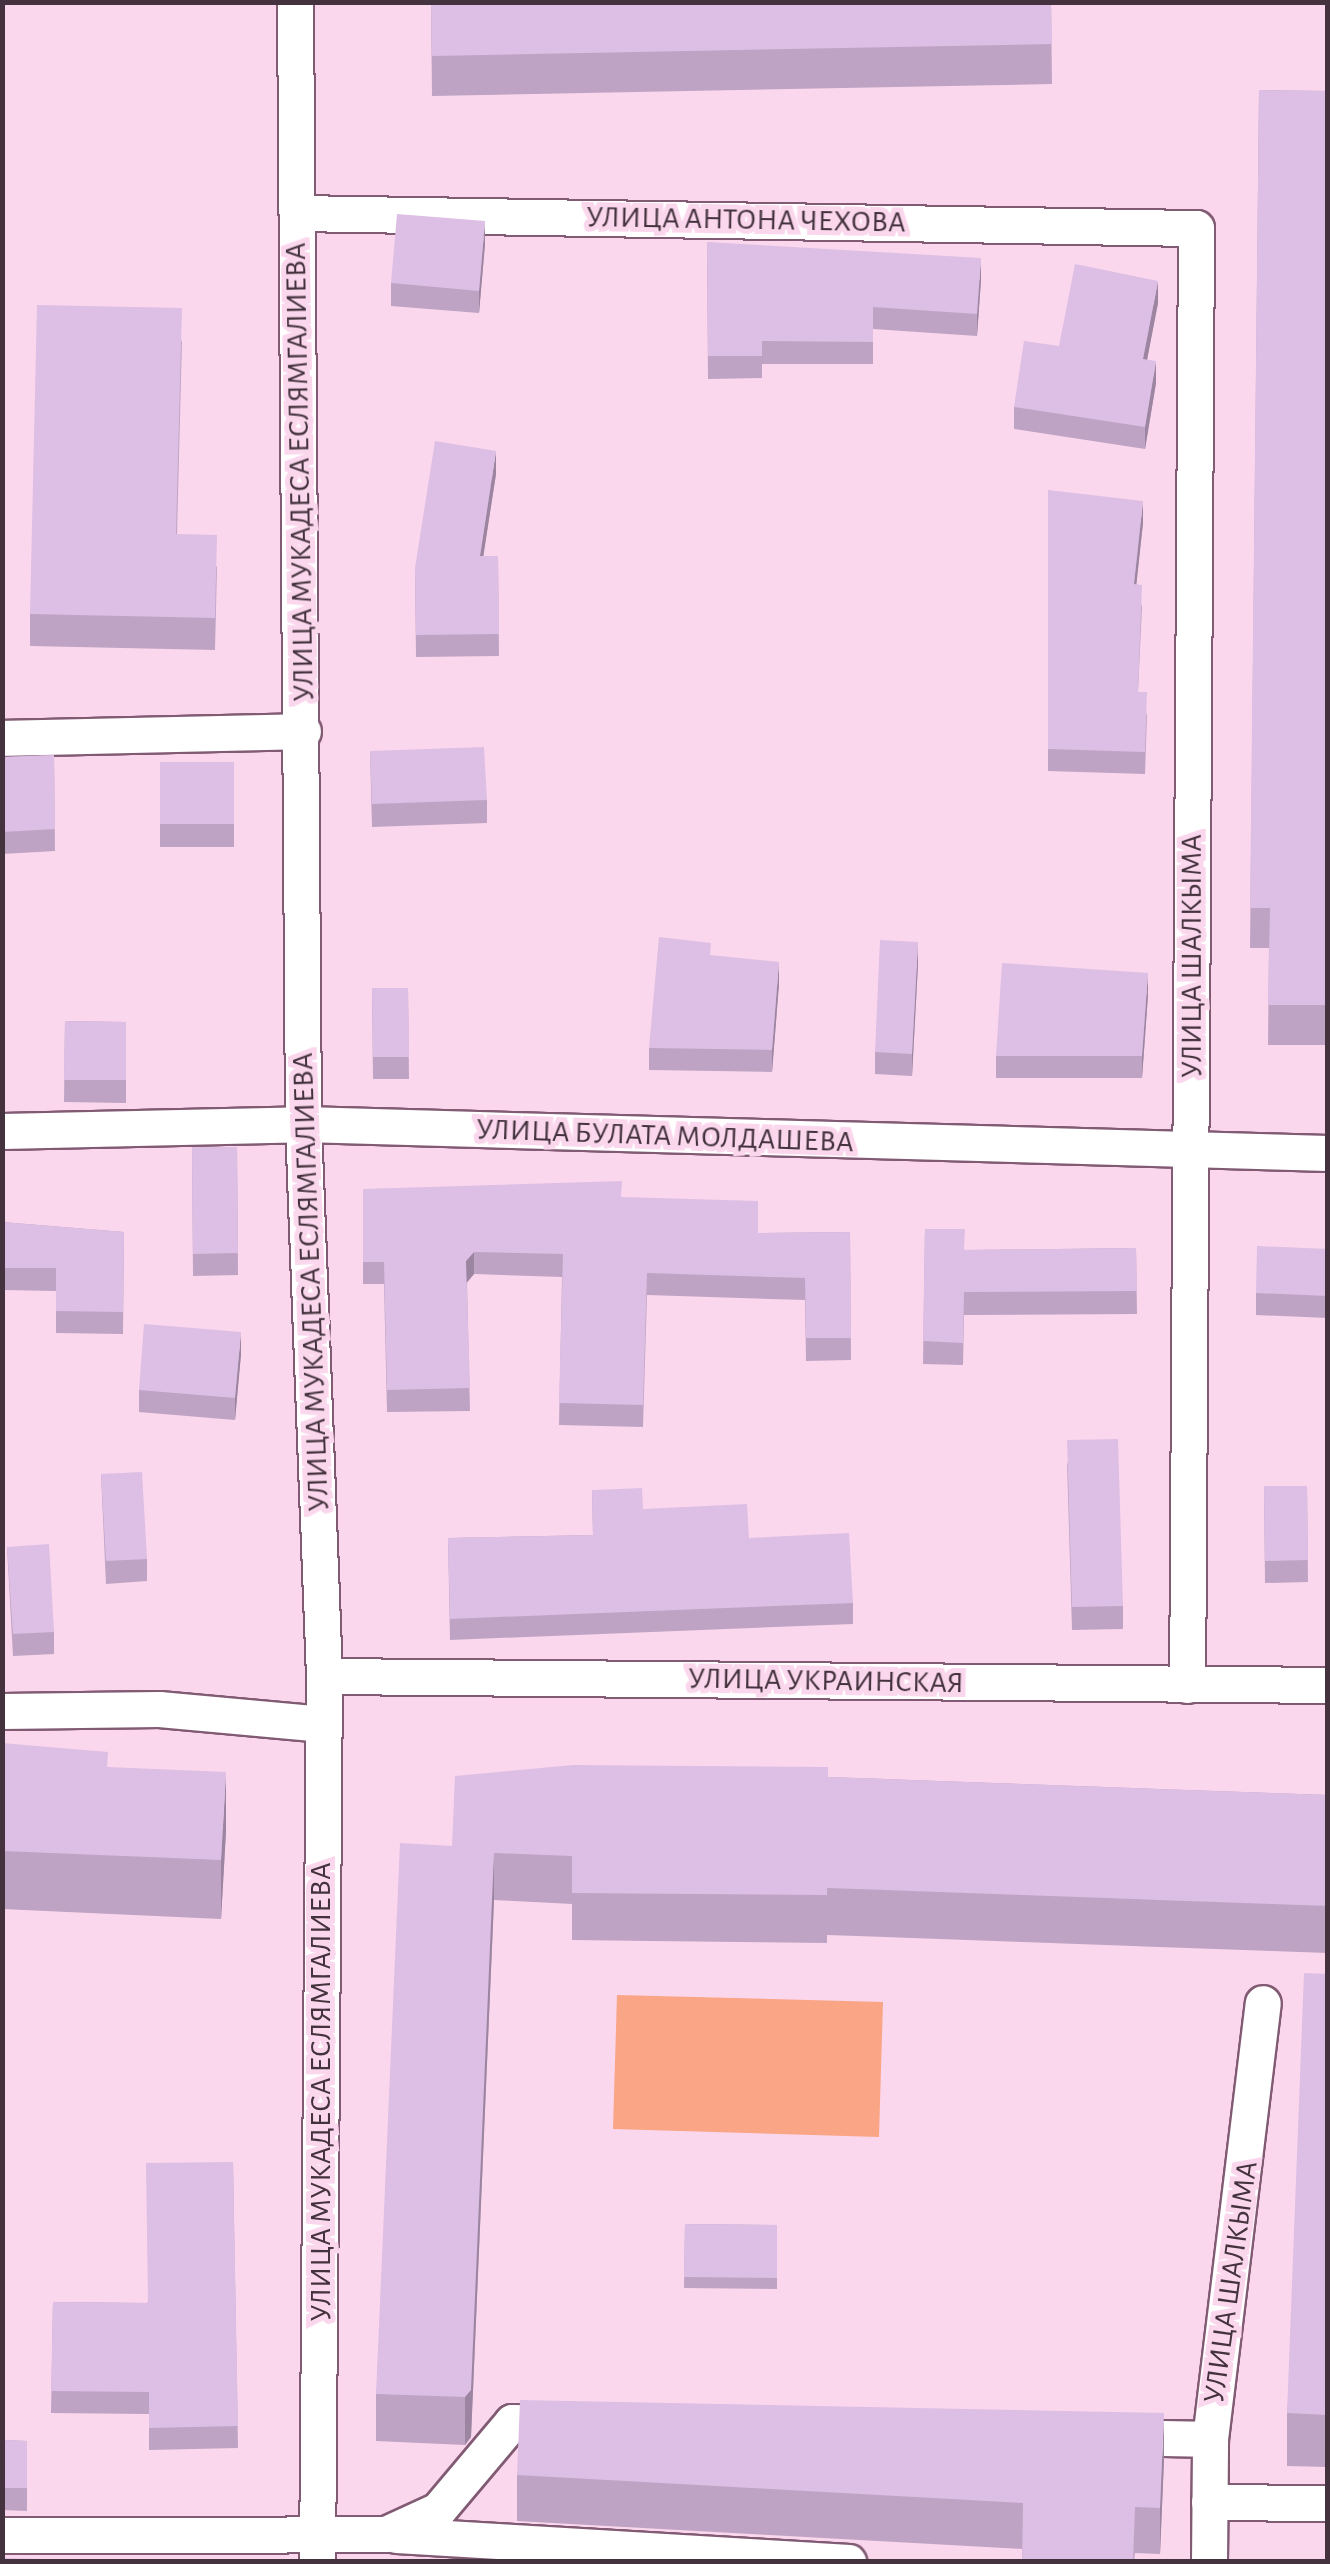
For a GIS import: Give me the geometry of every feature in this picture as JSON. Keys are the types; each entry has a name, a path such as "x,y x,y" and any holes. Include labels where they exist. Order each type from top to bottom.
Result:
{"street":[{"name":"УЛИЦА МУКАДЕСА ЕСЛЯМГАЛИЕВА","path":"295,2 303,1124 324,1676 317,2549"},
{"name":"УЛИЦА АНТОНА ЧЕХОВА","path":"297,214 1196,228"},
{"name":"УЛИЦА ШАЛКЫМА","path":"1187,1685 1196,228"},
{"path":"2,738 303,731"},
{"name":"УЛИЦА БУЛАТА МОЛДАШЕВА","path":"2,1131 303,1124 1192,1153 1328,1153"},
{"name":"УЛИЦА УКРАИНСКАЯ","path":"324,1676 1328,1685"},
{"path":"2,1711 159,1709 323,1724"},
{"name":"УЛИЦА ШАЛКЫМА","path":"1209,2562 1210,2439 1264,2003"},
{"path":"2,2534 317,2549 386,2534 438,2510 512,2422 592,2424"},
{"path":"1070,2436 1210,2439"},
{"path":"1209,2502 1328,2504"},
{"path":"386,2534 848,2562"}],"shaded area":[{"path":"617,1995 883,2002 879,2137 613,2129"}],"building":[{"path":"431,2 1051,2 1052,44 432,56"},
{"path":"1259,90 1328,91 1328,1005 1268,1005 1270,908 1250,908"},
{"path":"397,214 485,221 479,291 391,283"},
{"path":"707,242 981,258 977,314 873,307 873,342 762,341 762,356 708,356"},
{"path":"1075,264 1158,281 1143,359 1156,361 1145,427 1014,407 1024,341 1059,346"},
{"path":"37,305 182,308 176,534 217,535 215,618 30,614"},
{"path":"435,441 496,451 480,556 498,556 499,634 416,635 415,568"},
{"path":"1048,490 1143,501 1134,584 1142,585 1138,692 1147,692 1145,752 1048,749"},
{"path":"484,747 487,800 372,804 370,751"},
{"path":"54,755 55,829 2,832 2,757"},
{"path":"160,762 234,762 234,824 160,824"},
{"path":"659,937 711,943 710,955 779,962 772,1050 649,1048"},
{"path":"880,940 918,942 912,1054 875,1052"},
{"path":"1002,963 1148,973 1142,1056 996,1056"},
{"path":"372,988 408,988 409,1057 373,1057"},
{"path":"65,1021 126,1022 126,1080 64,1080"},
{"path":"192,1147 237,1147 238,1253 193,1254"},
{"path":"622,1181 621,1197 758,1201 758,1233 850,1232 851,1338 806,1338 805,1278 647,1273 643,1405 559,1403 563,1254 474,1252 466,1261 470,1388 387,1390 384,1262 363,1262 363,1189"},
{"path":"2,1222 124,1232 123,1312 56,1311 56,1268 2,1268"},
{"path":"925,1229 965,1229 964,1250 1136,1248 1137,1291 964,1292 963,1343 923,1341"},
{"path":"1257,1246 1328,1249 1328,1296 1256,1293"},
{"path":"144,1324 241,1332 235,1398 139,1390"},
{"path":"1118,1439 1123,1606 1072,1607 1067,1440"},
{"path":"142,1472 147,1559 106,1561 101,1474"},
{"path":"1264,1486 1307,1486 1308,1560 1265,1561"},
{"path":"642,1488 643,1509 747,1504 749,1538 849,1533 853,1603 450,1619 448,1538 593,1535 592,1490"},
{"path":"49,1544 54,1632 13,1634 7,1547"},
{"path":"2,1743 108,1752 107,1767 226,1772 221,1860 2,1851"},
{"path":"573,1765 828,1767 828,1777 1328,1795 1328,1906 827,1888 827,1895 572,1893 572,1856 494,1853 471,2390 465,2397 376,2394 400,1843 452,1846 455,1776"},
{"path":"1304,1973 1328,1974 1328,2415 1287,2413"},
{"path":"233,2162 238,2426 149,2428 149,2392 51,2391 53,2302 148,2303 146,2163"},
{"path":"685,2224 777,2225 777,2278 684,2277"},
{"path":"520,2400 1164,2413 1160,2508 1135,2507 1133,2562 1022,2562 1023,2503 517,2475"},
{"path":"2,2440 27,2441 27,2488 2,2488"},
{"path":"2,2558 167,2562 2,2562"}]}
